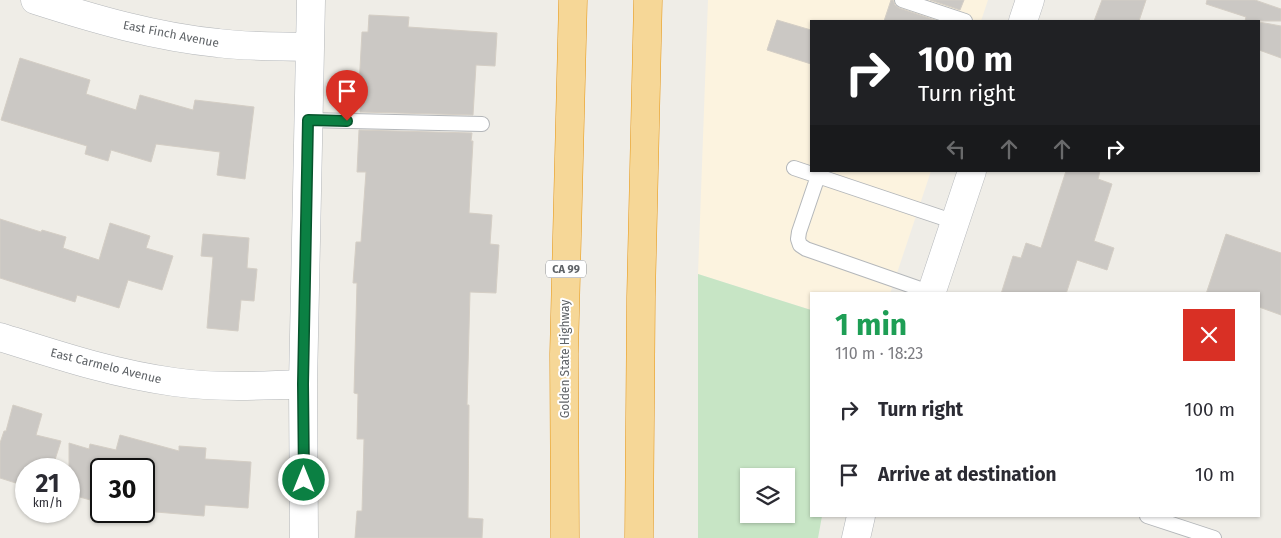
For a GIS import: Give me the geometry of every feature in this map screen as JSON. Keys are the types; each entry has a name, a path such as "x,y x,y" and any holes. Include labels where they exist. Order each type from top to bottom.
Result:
{"highway":[{"name":"Golden State Highway","path":"565,538 564,344 573,0"},
{"path":"639,538 641,297 648,0"}],"street":[{"name":"East Finch Avenue","path":"35,0 84,16 218,44 310,47"},
{"path":"304,538 303,384 311,0"},
{"path":"1022,20 1030,0"},
{"path":"932,292 972,172"},
{"name":"East Carmelo Avenue","path":"0,337 126,373 174,382 255,386 303,384"},
{"path":"856,538 861,517"}],"lane":[{"path":"902,0 962,20"},
{"path":"308,120 482,124"},
{"path":"794,168 955,222"},
{"path":"818,176 799,232 798,239 800,245 806,249 929,292"},
{"path":"1150,517 1214,538"}],"shaded area":[{"path":"708,0 988,0 981,20 810,20 810,172 931,172 891,292 810,292 810,310 698,274"}],"green space":[{"path":"698,274 810,310 810,517 822,517 818,538 698,538"}],"building":[{"path":"891,0 893,0 899,8 935,20 884,20"},
{"path":"930,0 964,0 960,10"},
{"path":"1102,0 1146,0 1139,20 1094,20"},
{"path":"1207,0 1255,0 1281,9 1281,21 1245,20 1246,17 1206,4"},
{"path":"369,15 409,17 408,27 497,33 495,66 476,65 473,115 360,112 360,104 358,104 362,32 368,32"},
{"path":"777,20 810,30 810,64 767,50"},
{"path":"1260,22 1281,26 1281,58 1260,50"},
{"path":"20,58 90,80 86,94 136,110 140,95 193,110 195,100 254,107 245,179 217,175 220,152 156,144 151,162 111,150 108,161 85,154 87,146 1,120"},
{"path":"359,130 472,133 469,213 492,215 490,244 499,245 496,293 470,292 467,405 469,405 468,518 483,519 482,538 355,538 357,511 362,511 364,439 357,439 358,394 354,393 357,283 353,283 356,242 361,242 366,172 357,172"},
{"path":"1066,172 1100,172 1098,179 1112,184 1094,241 1114,248 1107,270 1077,260 1067,292 1002,292 1013,256 1021,258 1026,243 1041,248"},
{"path":"0,219 41,232 42,230 66,237 63,248 99,260 110,223 150,236 146,248 173,256 162,290 128,280 119,308 77,295 75,302 0,278"},
{"path":"203,234 249,238 247,268 257,269 254,301 241,300 238,331 207,328 213,257 201,256"},
{"path":"1226,234 1281,253 1281,315 1260,307 1260,292 1207,292"},
{"path":"13,405 42,414 36,435 61,441 56,458 15,458 15,483 0,478 0,443 4,431 6,431"},
{"path":"120,435 179,451 179,446 206,448 205,459 251,462 248,508 205,505 204,516 155,512 155,458 90,458 90,500 80,497 80,458 69,458 69,443 89,449 90,444 116,450"}],"route":[{"path":"304,480 303,384 308,120 347,121"}]}
